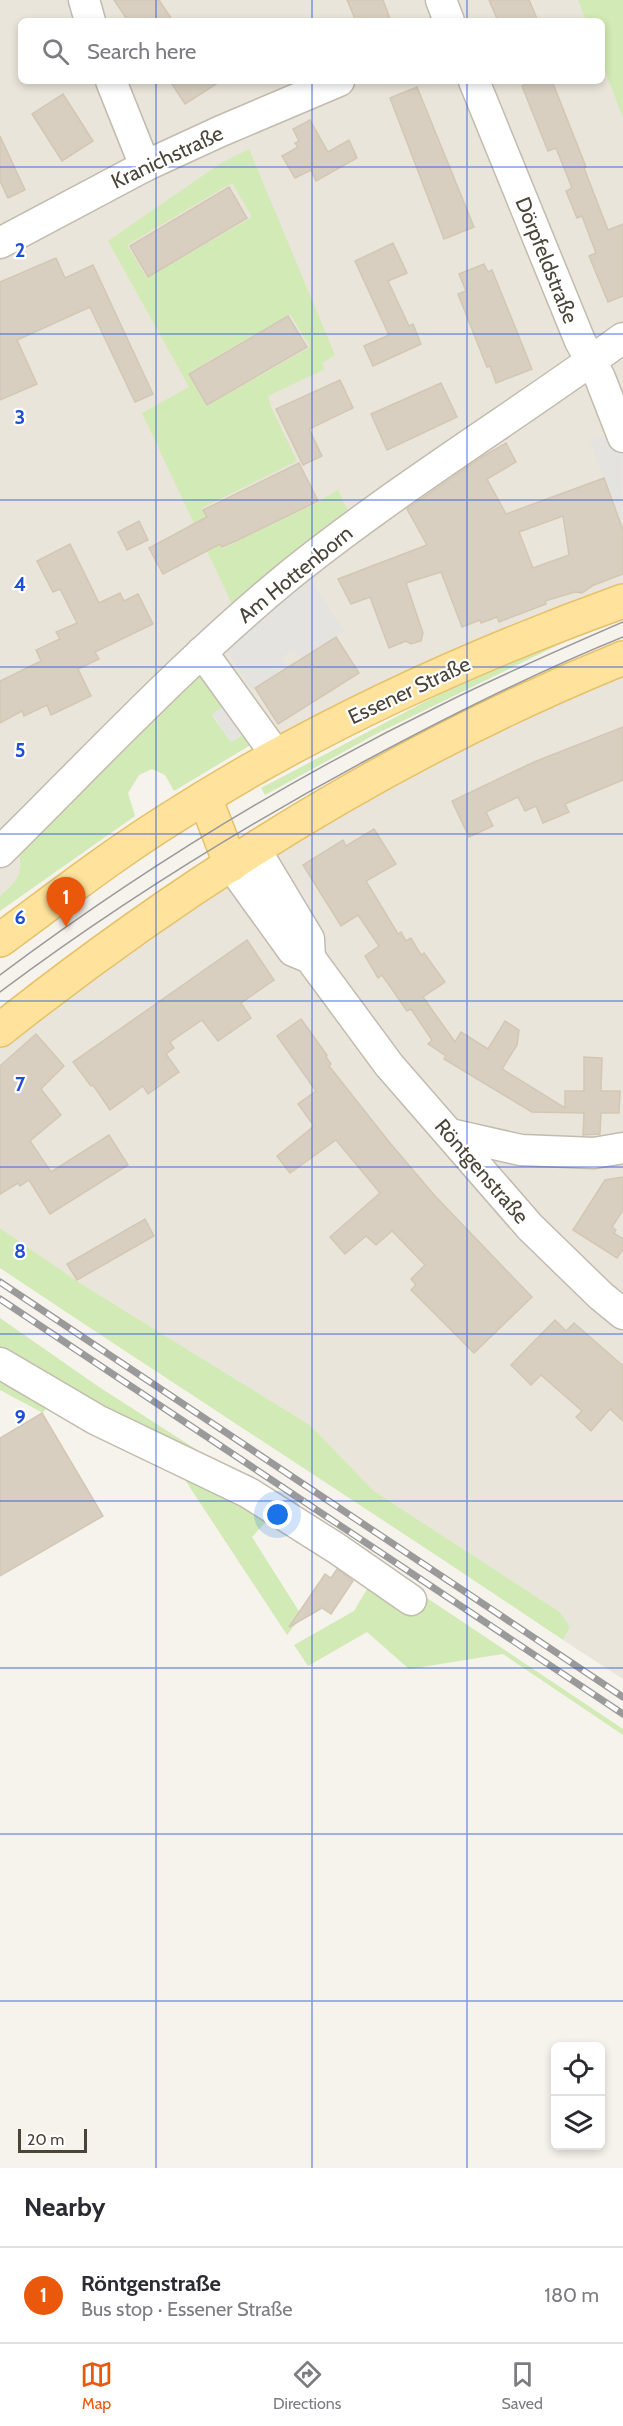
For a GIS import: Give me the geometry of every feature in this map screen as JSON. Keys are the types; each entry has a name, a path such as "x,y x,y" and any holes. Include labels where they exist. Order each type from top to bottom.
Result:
{"main road":[{"name":"Essener Straße","path":"0,940 169,819 277,756 355,714 463,664 623,601"},
{"path":"0,1030 113,945 243,857 438,743 517,703 623,658"},
{"path":"205,798 243,857"}],"street":[{"path":"84,0 89,18"},
{"path":"441,0 448,18"},
{"path":"112,84 145,166"},
{"name":"Kranichstraße","path":"0,243 145,166 332,84"},
{"name":"Dörpfeldstraße","path":"475,84 576,331 600,378 623,437"},
{"name":"Am Hottenborn","path":"0,852 202,652 291,575 359,522 623,338"},
{"path":"202,652 277,756"},
{"name":"Röntgenstraße","path":"243,857 293,951 310,958 390,1065 530,1227 601,1296 623,1314"},
{"path":"450,1134 521,1150 594,1153 623,1148"},
{"path":"0,1363 98,1420 249,1493 336,1548 411,1600"}],"shaded area":[{"path":"0,0 623,0 623,322 602,338 623,361 623,593 256,754 250,745 253,743 196,672 22,866 16,883 0,896"},
{"path":"621,431 623,437 622,526 590,441"},
{"path":"309,577 344,631 300,658 294,650 282,657 287,667 252,690 227,651"},
{"path":"623,672 623,1679 563,1640 570,1627 560,1612 374,1491 310,1425 80,1283 0,1228 0,1045 197,901 409,772"},
{"path":"227,704 247,732 231,742 212,714"}],"green space":[{"path":"578,0 623,0 623,118 605,71 605,18 585,18"},
{"path":"249,149 335,355 322,363 325,369 268,396 297,461 202,508 222,549 338,490 349,513 299,549 232,604 142,413 189,387 108,241 221,163","holes":["232,183 252,217 147,278 127,245","290,314 310,347 207,406 188,373"]},
{"path":"601,624 378,733 265,795 261,788 472,677"},
{"path":"196,672 211,679 227,704 212,715 231,742 247,732 254,743 174,791 165,775 152,769 139,775 128,793 135,816 0,911 0,896 12,885 19,874 18,846 160,714"},
{"path":"0,1228 80,1283 310,1425 374,1491 560,1612 570,1627 563,1640 0,1268"},
{"path":"0,1318 99,1387 406,1584 623,1729 623,1735 503,1654 409,1669 367,1632 308,1666 294,1645 354,1611 367,1589 304,1540 265,1523 252,1537 302,1616 287,1635 183,1477 49,1404 43,1413 0,1390"}],"building":[{"path":"114,0 159,0 171,18 126,18"},
{"path":"347,0 383,0 390,18 355,18"},
{"path":"489,0 529,0 537,18 497,18"},
{"path":"172,84 216,84 185,104"},
{"path":"553,84 608,230 623,224 623,296 608,302 589,256 596,253 582,216 577,218 566,191 572,188 556,148 548,151 522,86"},
{"path":"417,87 474,227 444,239 390,98"},
{"path":"63,94 93,141 62,161 32,114"},
{"path":"310,120 328,152 349,140 357,158 316,181 311,170 295,178 282,156 298,147 295,143 299,141 293,129"},
{"path":"0,136 25,190 8,198 0,181"},
{"path":"229,187 247,218 148,277 130,246"},
{"path":"393,243 407,273 388,281 409,326 413,324 421,344 373,366 364,346 389,335 355,261"},
{"path":"56,258 65,278 93,265 153,394 135,402 90,307 17,340 37,384 0,400 0,282"},
{"path":"484,264 488,272 492,270 532,369 496,383 490,366 487,367 458,294 466,291 459,274"},
{"path":"288,316 307,347 207,405 189,374"},
{"path":"340,380 353,408 309,429 322,456 303,465 276,409"},
{"path":"441,383 457,417 387,450 371,414"},
{"path":"506,443 516,462 487,479 506,514 604,478 623,530 623,574 594,585 582,593 575,592 545,601 546,604 499,622 497,617 462,627 441,572 406,583 423,633 421,641 411,644 406,641 389,648 370,597 351,604 338,579 427,545 407,509","holes":["563,516 569,555 533,568 519,532"]},
{"path":"299,463 318,501 238,540 222,547 220,544 163,574 149,548 207,517 203,510"},
{"path":"139,521 148,540 127,550 118,532"},
{"path":"70,544 99,603 120,593 124,601 138,594 153,624 95,652 99,659 78,669 91,696 51,715 47,705 24,716 22,711 0,723 0,681 41,661 36,650 60,639 56,632 77,623 60,589 53,592 37,561"},
{"path":"336,637 359,673 278,724 255,688"},
{"path":"623,727 623,780 565,804 569,812 543,823 536,806 525,811 518,797 486,812 493,826 469,837 452,801 534,762"},
{"path":"374,829 396,864 366,881 398,934 401,932 406,941 411,938 421,955 424,953 445,982 423,997 455,1042 461,1032 488,1049 505,1021 519,1030 517,1045 502,1069 565,1108 565,1091 584,1091 584,1057 602,1058 601,1091 620,1091 619,1113 601,1113 600,1134 583,1135 584,1113 532,1112 444,1059 446,1056 428,1044 432,1040 411,1009 407,1011 382,975 378,978 365,956 379,946 358,915 341,926 303,865 343,840 346,846"},
{"path":"247,940 274,980 241,1003 251,1018 218,1041 202,1020 170,1042 174,1048 166,1054 179,1072 148,1094 143,1086 110,1110 73,1062"},
{"path":"301,1019 327,1055 331,1064 329,1066 390,1143 435,1196 532,1297 474,1353 411,1290 416,1285 411,1279 425,1265 392,1231 376,1245 366,1236 345,1254 330,1237 380,1193 336,1140 290,1173 277,1156 314,1126 298,1104 316,1091 277,1036"},
{"path":"36,1034 64,1066 41,1089 61,1115 30,1141 51,1172 109,1135 128,1165 50,1214 29,1180 20,1186 18,1183 0,1194 0,1066"},
{"path":"623,1177 623,1210 612,1227 616,1230 614,1233 623,1239 623,1249 617,1258 573,1230 605,1180"},
{"path":"145,1219 154,1236 77,1280 67,1264"},
{"path":"555,1320 566,1331 574,1323 623,1366 623,1421 610,1409 591,1431 576,1417 582,1411 541,1375 531,1385 511,1365"},
{"path":"42,1413 103,1516 0,1576 0,1438"},
{"path":"337,1569 353,1581 331,1614 322,1608 289,1627 325,1574 331,1578"}],"tram line":[{"path":"0,975 106,899 272,795 445,703 623,622"},
{"path":"0,992 133,899 270,814 460,711 623,637"}],"railway":[{"path":"0,1282 623,1697"},
{"path":"0,1299 623,1714"}],"place":[{"name":"Röntgenstraße","path":"66,927"}]}
